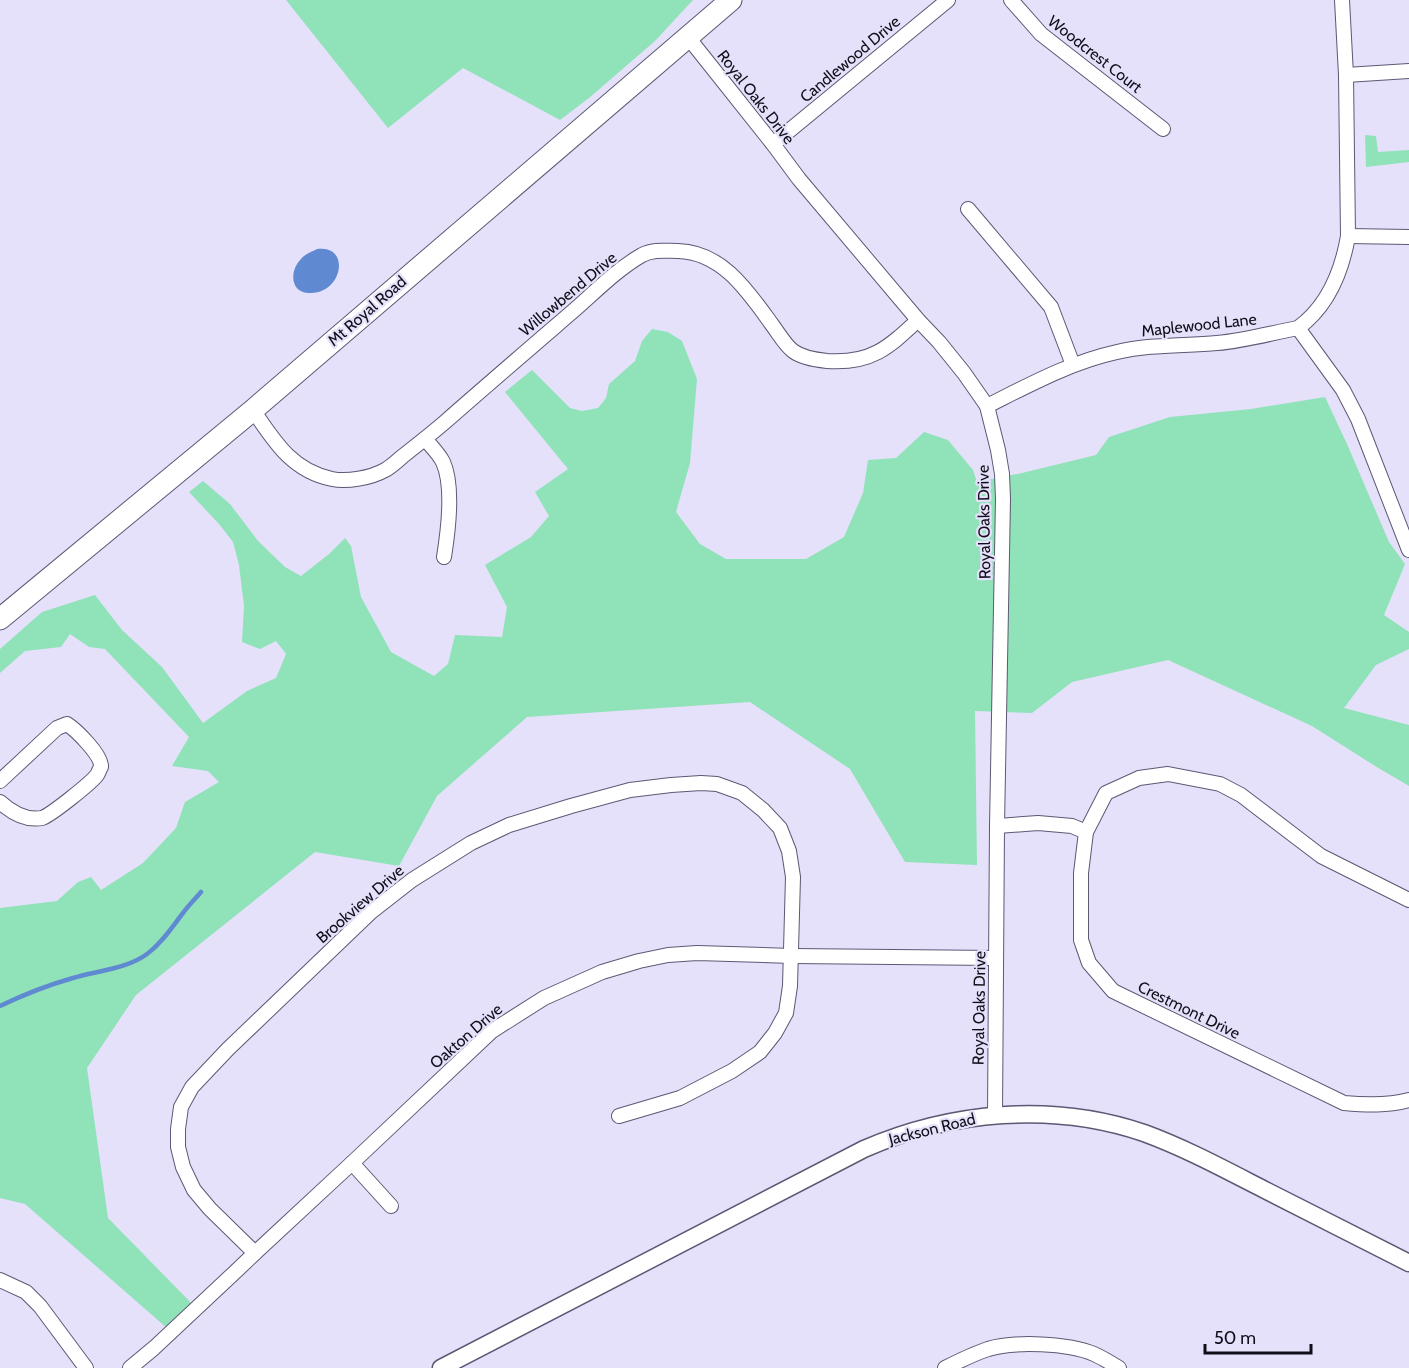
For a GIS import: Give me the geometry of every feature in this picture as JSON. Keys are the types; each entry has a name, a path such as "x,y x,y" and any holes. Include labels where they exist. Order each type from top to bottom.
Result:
{"main road":[{"name":"Mt Royal Road","path":"0,619 253,410 731,0"}],"street":[{"name":"Candlewood Drive","path":"773,144 948,0"},
{"name":"Woodcrest Court","path":"1011,0 1041,34 1163,129"},
{"path":"1342,0 1346,75 1348,236 1346,249 1330,291 1308,320 1298,328 1343,390 1358,419 1409,550"},
{"name":"Royal Oaks Drive","path":"687,36 799,179 939,342 987,406 999,450 1003,498 995,1115"},
{"path":"1346,75 1409,71"},
{"path":"969,209 1051,307 1073,365"},
{"path":"1348,236 1409,237"},
{"name":"Willowbend Drive","path":"253,410 280,448 295,463 314,474 334,480 357,480 384,471 425,439 610,279 644,254 658,250 683,251 706,256 726,270 746,288 794,351 815,360 838,362 868,357 890,345 918,320"},
{"name":"Maplewood Lane","path":"987,406 1073,365 1098,356 1149,347 1219,343 1298,328"},
{"path":"425,439 442,462 447,476 449,512 444,557"},
{"path":"0,781 57,728 67,724 75,729 99,758 101,766 98,774 43,818 29,818 17,814 0,802"},
{"name":"Crestmont Drive","path":"1409,900 1321,856 1241,795 1220,784 1168,774 1139,778 1106,793 1086,832 1081,873 1081,940 1089,963 1113,991 1344,1103 1370,1105 1409,1100"},
{"name":"Brookview Drive","path":"255,1252 210,1209 194,1190 183,1167 178,1147 181,1107 192,1086 228,1049 371,912 411,880 471,843 509,825 630,790 671,785 717,784 742,793 762,810 780,828 789,851 794,877 792,956 786,1013 775,1033 760,1052 732,1071 680,1098 619,1116"},
{"path":"997,826 1038,824 1072,826 1086,832"},
{"name":"Oakton Drive","path":"130,1368 492,1031 544,998 602,972 639,962 697,952 792,956 996,958"},
{"name":"Jackson Road","path":"441,1368 864,1149 923,1128 995,1115 1051,1115 1081,1119 1124,1127 1158,1138 1193,1153 1409,1263"},
{"path":"352,1163 391,1206"},
{"path":"0,1280 26,1292 40,1306 86,1368"},
{"path":"945,1368 971,1355 1009,1344 1064,1346 1094,1354 1119,1368"}],"green space":[{"path":"286,0 693,0 655,41 560,120 463,68 388,128"},
{"path":"1365,135 1376,136 1378,152 1409,150 1409,162 1366,167"},
{"path":"652,329 668,332 682,341 697,379 690,463 676,512 700,544 726,559 806,559 844,537 863,493 868,460 896,458 924,432 948,440 973,470 977,482 1096,455 1109,437 1170,417 1251,409 1325,397 1389,542 1405,564 1384,615 1409,632 1409,649 1376,665 1344,708 1409,725 1409,786 1312,726 1168,660 1072,682 1032,713 975,711 977,865 905,862 850,769 750,702 527,717 437,796 399,866 315,852 136,995 87,1068 108,1218 201,1313 176,1336 25,1204 0,1198 0,908 57,901 78,882 91,877 101,890 143,863 176,828 185,802 219,782 208,771 172,766 189,737 105,649 89,647 70,634 61,647 25,651 0,673 0,649 42,612 95,595 122,630 162,667 203,723 247,691 276,678 286,654 276,641 260,649 242,642 244,606 239,565 233,542 189,492 203,481 230,504 258,541 285,567 301,576 345,538 351,546 361,597 391,652 434,676 448,664 455,635 502,637 507,607 485,565 531,537 549,516 535,492 568,469 505,392 532,370 570,408 582,411 598,408 606,398 609,384 635,361 642,341"}],"water":[{"path":"317,249 328,249 335,254 339,269 330,285 322,291 304,292 295,286 293,275 297,264 303,257"}],"waterway":[{"path":"0,1006 54,984 139,959 162,940 201,892"}]}
